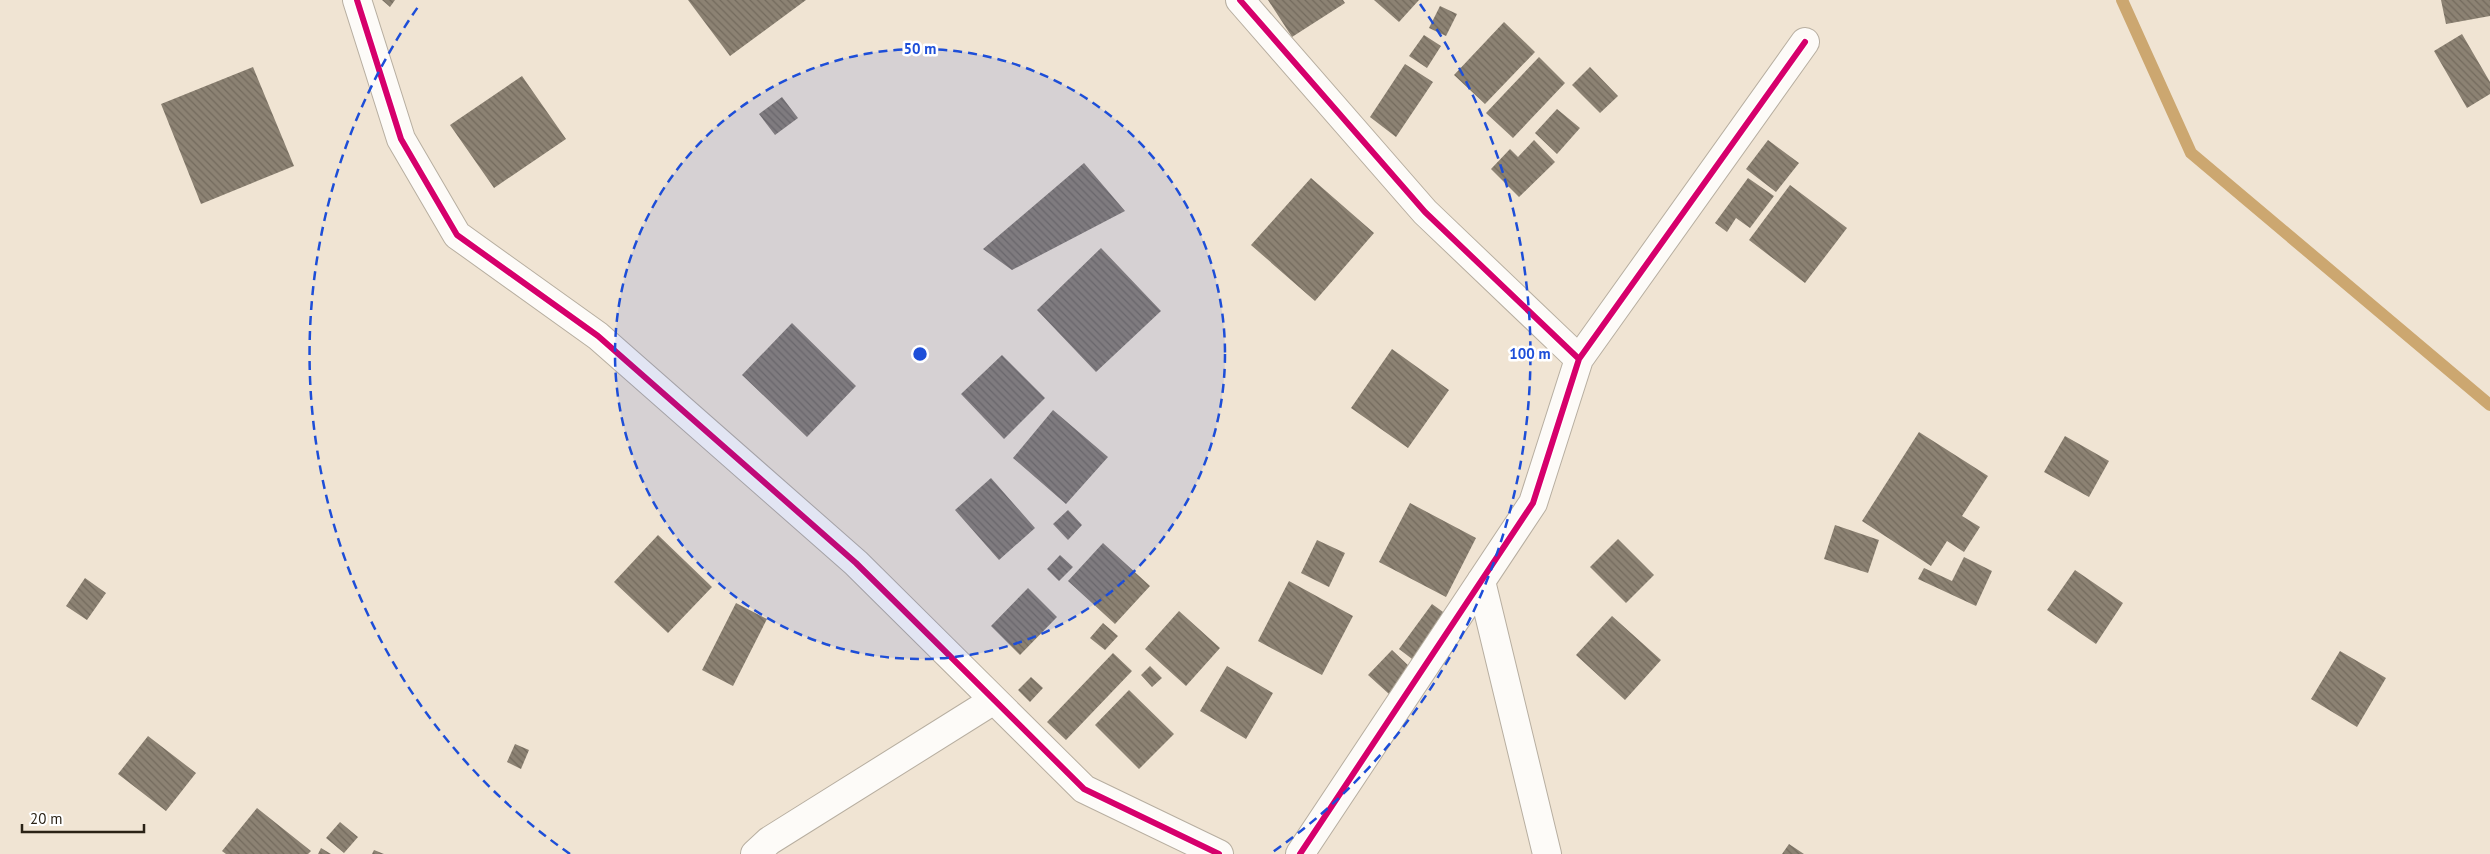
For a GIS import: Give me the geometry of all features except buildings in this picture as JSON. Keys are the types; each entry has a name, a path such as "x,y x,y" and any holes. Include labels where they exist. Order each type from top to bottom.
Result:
{"street":[{"path":"357,0 401,139 457,235 598,336 856,563 1084,789 1219,854"},
{"path":"1240,0 1425,212 1578,359"},
{"path":"1300,854 1533,502 1578,359 1805,42"},
{"path":"1481,581 1547,854"},
{"path":"755,854 769,841 994,700"}],"waterway":[{"path":"2122,0 2191,153 2490,405"}],"cycle path":[{"path":"357,0 401,139 457,235 598,336 856,563 1084,789 1219,854"},
{"path":"1240,0 1425,212 1579,359"},
{"path":"1300,854 1533,503 1579,359 1805,42"}]}
